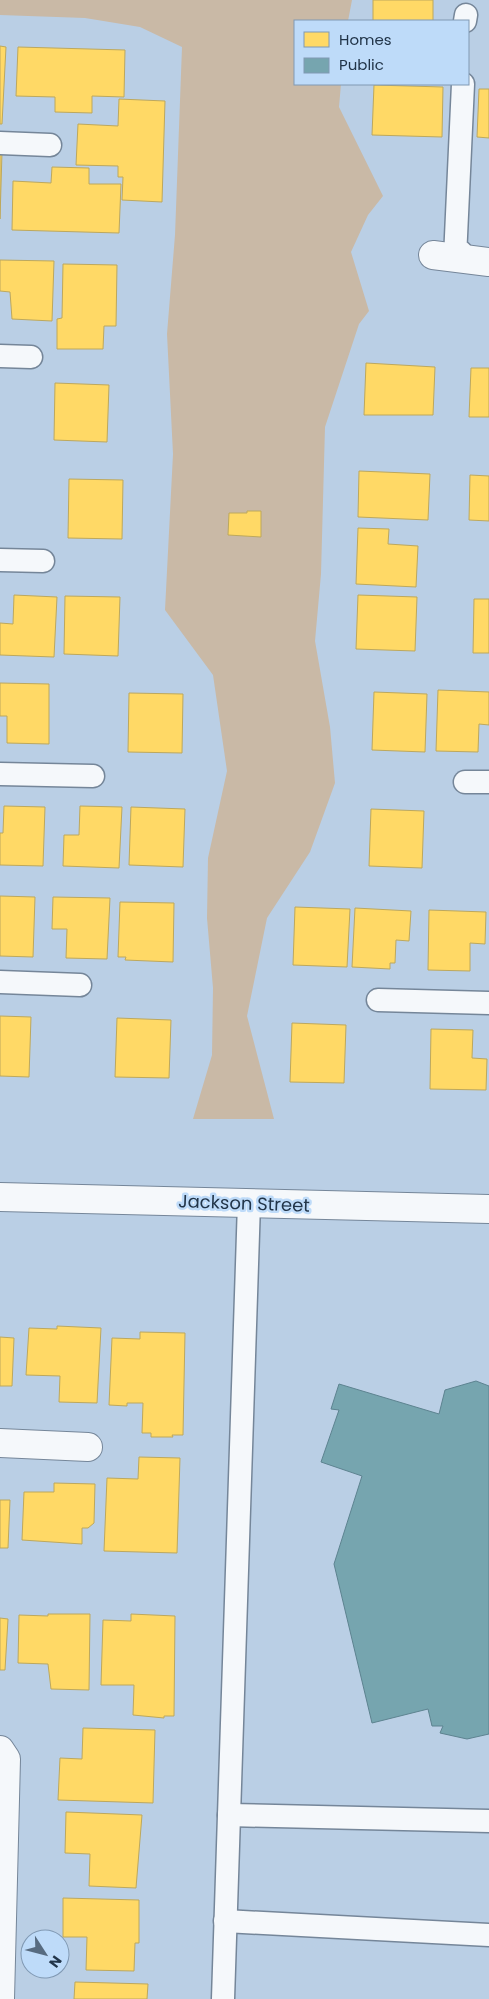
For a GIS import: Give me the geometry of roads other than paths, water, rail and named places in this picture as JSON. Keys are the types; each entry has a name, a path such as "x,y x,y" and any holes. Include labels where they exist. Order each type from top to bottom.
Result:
{"main road":[{"path":"449,255 489,262"},
{"name":"Jackson Street","path":"0,1197 489,1209"},
{"path":"0,1443 88,1447"},
{"path":"0,1750 6,1759 0,1999"}],"lane":[{"path":"449,255 463,85"},
{"path":"0,143 50,145"},
{"path":"0,356 31,357"},
{"path":"0,560 43,561"},
{"path":"0,774 93,776"},
{"path":"465,782 489,782"},
{"path":"0,982 80,985"},
{"path":"378,1000 489,1002"},
{"path":"223,1999 249,1203"},
{"path":"229,1815 489,1821"},
{"path":"225,1921 489,1935"}]}
